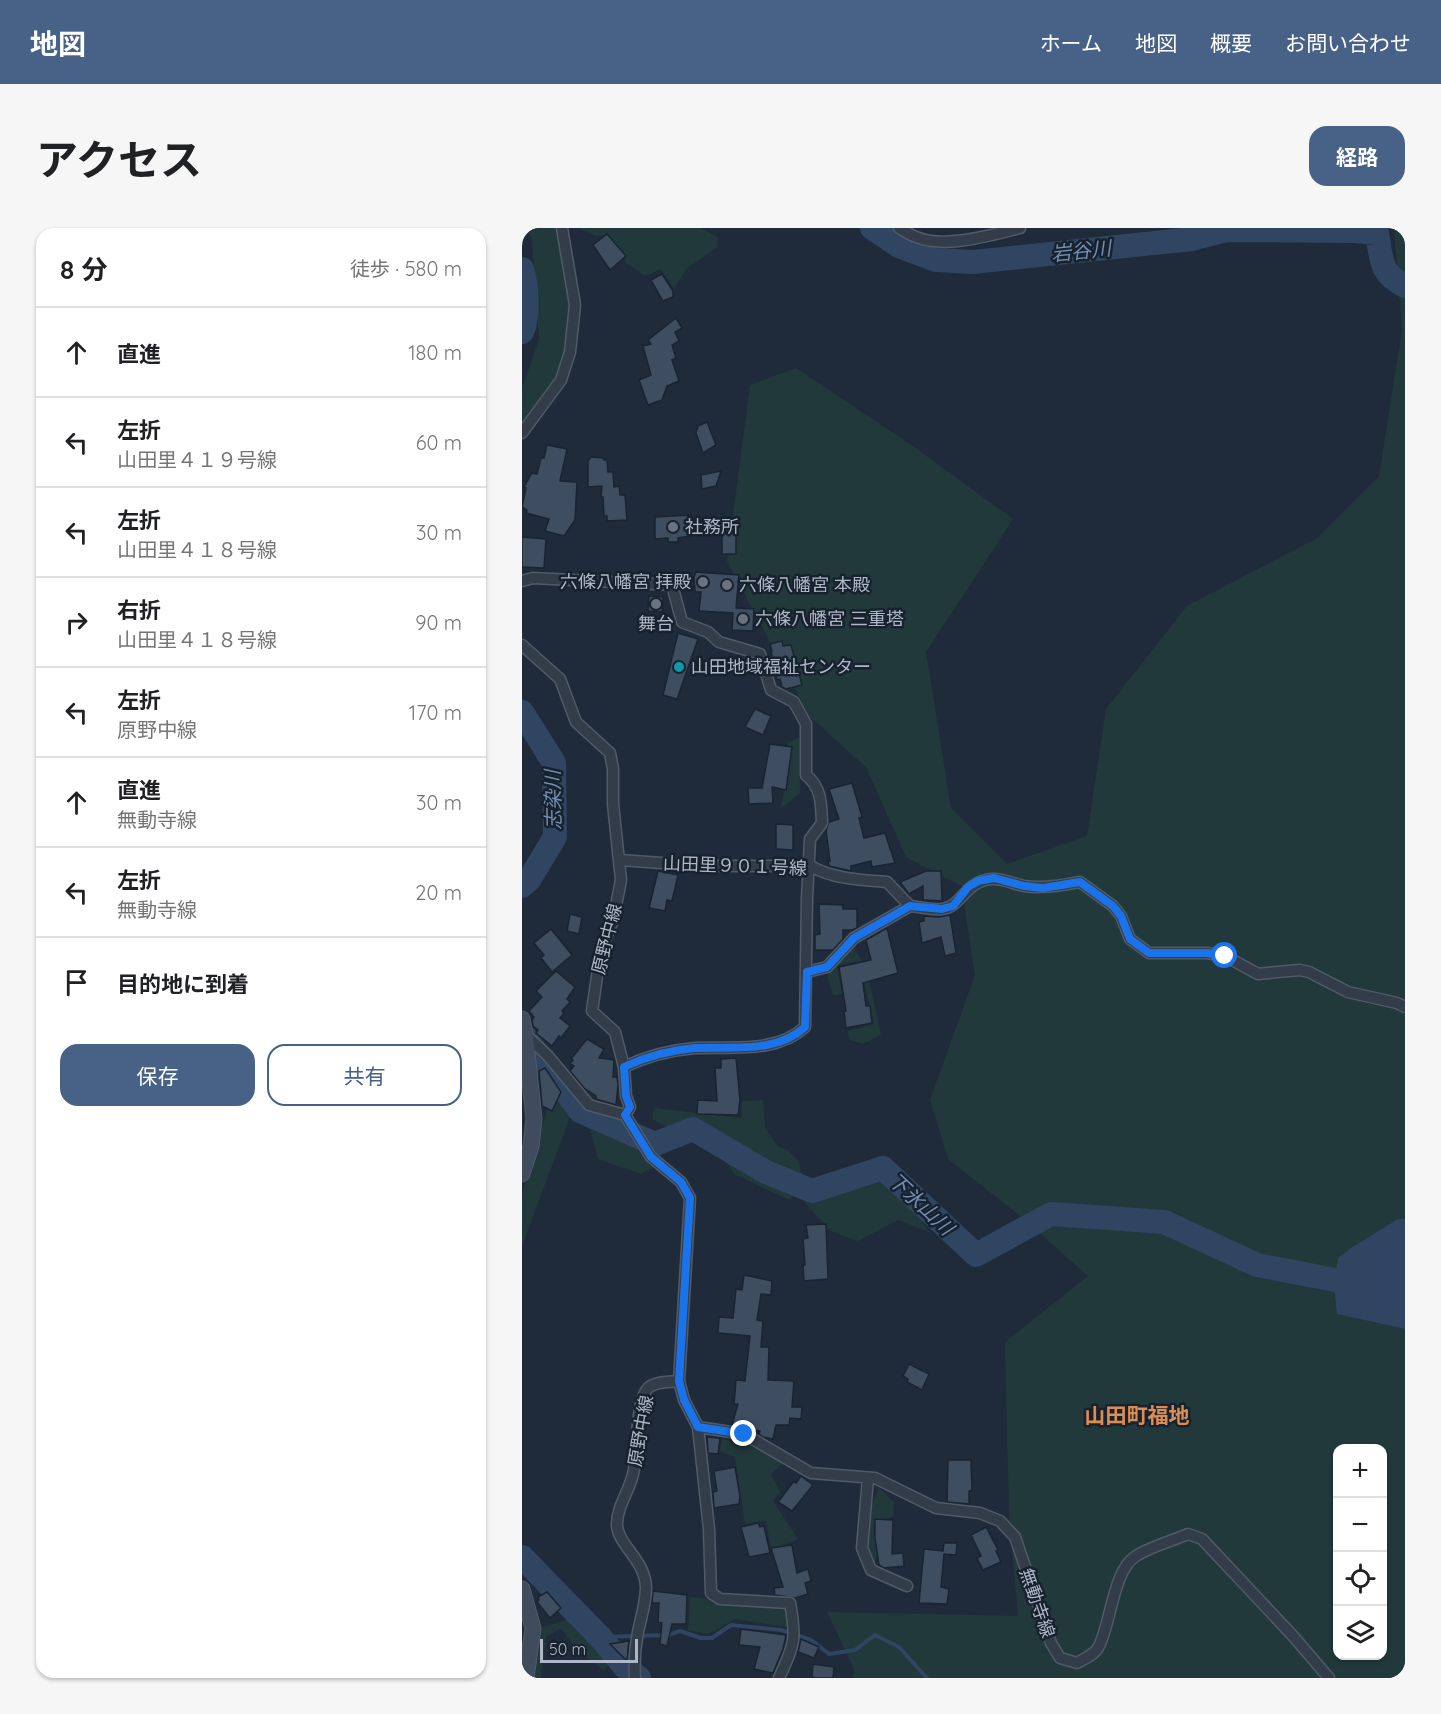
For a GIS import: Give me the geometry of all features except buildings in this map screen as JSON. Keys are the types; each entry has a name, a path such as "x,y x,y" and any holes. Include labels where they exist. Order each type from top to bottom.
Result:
{"street":[{"path":"522,434 561,380 570,352 575,305 562,228"},
{"path":"899,228 917,238 934,241 970,240 1020,228"},
{"path":"522,581 533,578 672,585 682,622 708,632 719,642 760,654 771,690 794,702 806,724 806,775 816,784 821,800 822,823 810,839 805,1027 796,1036 762,1047 692,1048 642,1059 624,1067"},
{"name":"原野中線","path":"522,645 560,680 576,722 610,753 613,769 612,804 621,880 612,921 601,949 592,1011 615,1032 624,1067 626,1096 630,1107 625,1116 651,1157 681,1182 690,1198 679,1381 655,1384 649,1387 644,1395 639,1417 634,1472 619,1512 617,1525 644,1573 646,1586 635,1645 635,1673"},
{"name":"山田里９０１号線","path":"620,860 703,866 810,866 824,874 853,880 887,882 910,906"},
{"path":"807,972 827,967 854,938 910,906 942,909 953,906 968,887 978,881 994,878 1024,886 1043,888 1080,882 1113,906 1121,916 1130,939 1149,953 1216,954 1225,956 1258,974 1299,970 1309,972 1348,992 1398,1003 1405,1007"},
{"path":"524,1027 589,1105 625,1116"},
{"path":"522,1174 531,1146 534,1119 524,1027"},
{"path":"679,1381 684,1400 698,1427 709,1529 711,1593 720,1599 790,1603 794,1627 793,1643 779,1678"},
{"name":"無動寺線","path":"698,1427 744,1434 811,1473 875,1478 936,1508 980,1513 1000,1521 1015,1537 1051,1643 1060,1658 1077,1663 1091,1656 1099,1647 1118,1585 1126,1566 1135,1556 1188,1534 1202,1539 1329,1678"},
{"path":"868,1478 862,1548 871,1570 907,1586"},
{"path":"522,1589 533,1628 526,1678"}],"green space":[{"path":"526,228 561,228 571,304 570,352 558,379 522,425 522,386 539,339 532,239"},
{"path":"579,228 701,228 717,237 718,247 686,269 674,289 661,269 646,276 625,263 626,256 608,235 594,236"},
{"path":"1394,228 1405,228 1405,1219 1398,1219 1338,1314 1405,1329 1405,1678 853,1678 854,1669 827,1612 1018,1616 1009,1513 1005,1342 1088,1276 1024,1219 948,1159 930,1100 975,975 961,886 906,857 866,767 810,717 727,561 750,385 796,368 914,447 1013,519 926,652 951,808 1007,864 1087,836 1106,709 1187,606 1317,538 1379,476 1402,330"},
{"path":"799,737 800,793 781,808 786,778 787,743"},
{"path":"853,947 867,970 881,1035 863,1044 849,1040 847,1031 874,1024 859,961 837,966 842,994 833,995 827,975"},
{"path":"554,1086 599,1115 627,1137 652,1168 641,1174 598,1159 590,1129 570,1117 522,1246 522,1195"},
{"path":"763,1100 765,1128 779,1147 788,1150 799,1162 803,1184 789,1200 736,1175 723,1159 652,1119 654,1108 741,1118 742,1101"},
{"path":"881,1162 929,1232 898,1220 858,1241 831,1231 805,1203 838,1176"},
{"path":"722,1439 748,1444 783,1463 771,1474 780,1492 773,1501 798,1539 771,1550 766,1520 745,1524 735,1457 720,1452"},
{"path":"879,1488 894,1502 893,1516 873,1527 884,1550 878,1552 873,1567 867,1546 866,1527"},
{"path":"690,1597 786,1608 791,1628 735,1619 708,1634 688,1630"},
{"path":"569,1619 611,1662 604,1671 577,1650 561,1628 546,1637 541,1678 534,1678 540,1628"}],"water":[{"path":"1398,1219 1405,1219 1405,1329 1337,1314 1334,1286 1338,1258"}],"waterway":[{"name":"岩谷川","path":"872,228 899,246 936,260 973,262 1192,239 1227,230 1377,233 1381,258 1386,271 1405,286"},
{"name":"志染川","path":"522,269 526,301 526,318 522,332"},
{"name":"志染川","path":"522,712 554,763 555,837 529,880 522,886"},
{"name":"下氷山川","path":"522,1033 580,1111 655,1144 693,1129 764,1171 812,1191 883,1168 976,1255 1051,1214 1164,1222 1257,1265 1361,1285"},
{"path":"522,1557 600,1637 625,1667 639,1678"},
{"path":"600,1637 668,1635 680,1631 701,1638 712,1638 731,1625 781,1630 811,1640 829,1654 855,1650 875,1635 899,1647 927,1678"}],"place":[{"name":"社務所","path":"673,527"},
{"name":"六條八幡宮 拝殿","path":"703,582"},
{"name":"六條八幡宮 本殿","path":"727,585"},
{"name":"舞台","path":"656,604"},
{"name":"六條八幡宮 三重塔","path":"743,619"},
{"name":"山田地域福祉センター","path":"679,667"}],"district":[{"name":"山田町福地","path":"1137,1416"}],"route":[{"path":"744,1434 698,1427 684,1400 679,1381 690,1198 681,1182 651,1157 625,1115 630,1107 626,1096 624,1067 642,1059 692,1048 762,1047 796,1036 805,1027 807,972 827,967 854,938 910,906 942,909 953,906 968,887 978,881 994,878 1024,886 1043,888 1080,882 1113,906 1121,916 1130,939 1149,953 1207,953 1225,956"}]}
